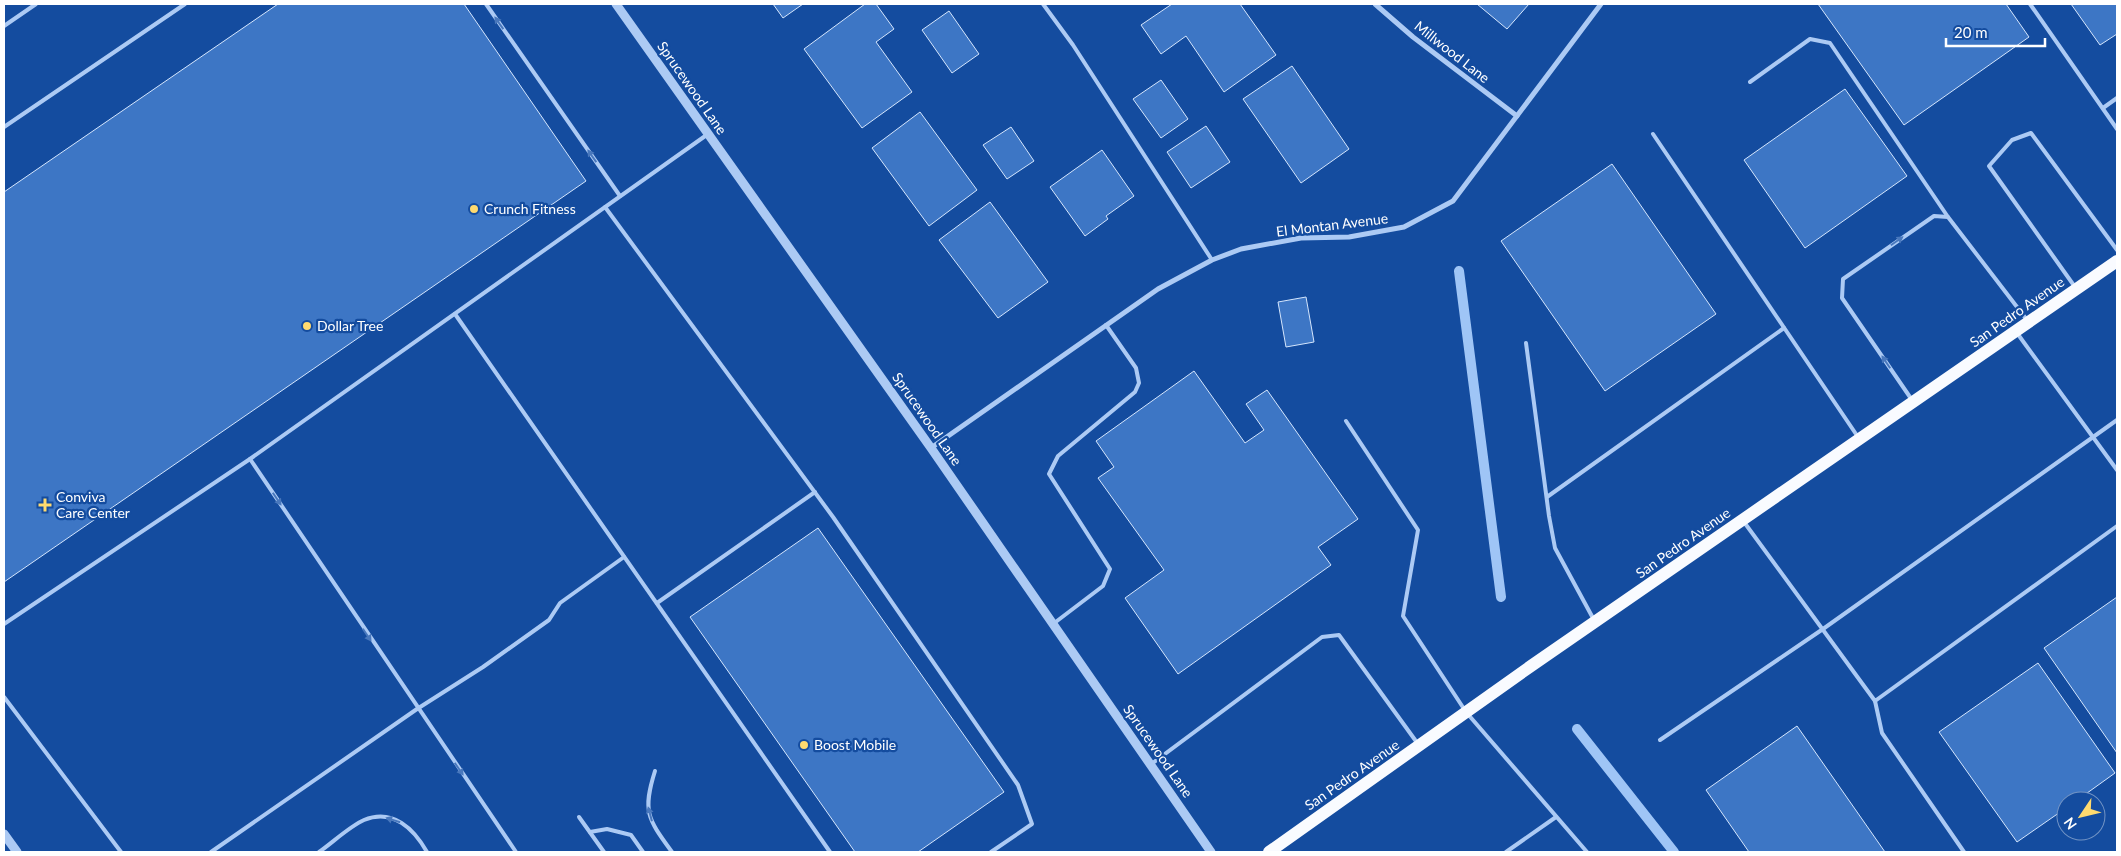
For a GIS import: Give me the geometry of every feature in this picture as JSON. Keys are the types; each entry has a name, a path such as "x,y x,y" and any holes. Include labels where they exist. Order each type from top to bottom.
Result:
{"main road":[{"name":"San Pedro Avenue","path":"1269,852 1595,622 2117,261"}],"street":[{"name":"Sprucewood Lane","path":"616,4 931,448 1211,852"},
{"name":"Millwood Lane","path":"1375,4 1413,37 1517,116"},
{"name":"El Montan Avenue","path":"931,448 1158,289 1212,260 1241,249 1301,238 1349,237 1404,228 1453,201 1601,4"},
{"path":"4,834 17,852"}],"lane":[{"path":"4,26 36,4"},
{"path":"4,127 185,4"},
{"path":"486,4 620,196"},
{"path":"1043,4 1073,45 1212,260"},
{"path":"2030,4 2117,130"},
{"path":"1750,82 1810,39 1830,43 1948,217 2029,322"},
{"path":"2103,108 2117,98"},
{"path":"2076,290 1989,166 2012,140 2031,133 2117,250"},
{"path":"4,624 250,459 708,134"},
{"path":"1653,134 1859,439"},
{"path":"605,207 815,492 1018,785 1032,824 991,852"},
{"path":"1913,402 1842,298 1844,279 1934,216 1948,217"},
{"path":"454,314 830,852"},
{"path":"1053,624 1103,586 1110,569 1049,474 1058,456 1135,392 1139,383 1136,368 1106,325"},
{"path":"1547,497 1784,328"},
{"path":"2016,331 2117,470"},
{"path":"1526,343 1555,548 1595,622"},
{"path":"1660,740 1823,629 2117,420"},
{"path":"1346,421 1418,530 1403,616 1466,712 1587,852"},
{"path":"250,459 417,709 516,852"},
{"path":"656,603 815,492"},
{"path":"1743,520 1876,701 1882,733 1964,852"},
{"path":"1876,701 2117,526"},
{"path":"211,852 417,709 483,667 549,620 560,603 624,558"},
{"path":"1150,765 1322,637 1339,635 1419,746"},
{"path":"4,697 121,852"},
{"path":"655,771 648,793 650,819 672,852"},
{"path":"319,852 364,820 384,817 405,824 419,839 427,852"},
{"path":"579,817 604,852"},
{"path":"1506,852 1556,817"},
{"path":"590,832 607,829 631,835 643,852"}],"building":[{"path":"278,4 464,4 586,181 4,582 4,192"},
{"path":"773,4 803,4 783,18"},
{"path":"865,4 876,4 894,29 876,42 912,92 862,128 804,49"},
{"path":"1172,4 1240,4 1276,55 1224,92 1186,36 1161,54 1141,25"},
{"path":"1477,4 1529,4 1507,29"},
{"path":"1818,4 2006,4 2029,37 1904,125"},
{"path":"2071,4 2117,4 2117,34 2100,45"},
{"path":"949,11 979,54 952,73 922,30"},
{"path":"1292,66 1349,149 1301,183 1243,99"},
{"path":"1161,80 1188,119 1161,138 1133,99"},
{"path":"1845,89 1907,176 1805,248 1744,160"},
{"path":"920,112 977,190 929,226 872,148"},
{"path":"1206,126 1230,162 1191,188 1167,152"},
{"path":"1011,127 1034,161 1007,179 983,145"},
{"path":"1102,150 1134,196 1106,216 1108,219 1085,236 1050,187"},
{"path":"1612,164 1716,314 1605,391 1501,241"},
{"path":"990,202 1048,282 998,318 939,240"},
{"path":"1306,297 1314,342 1286,347 1278,302"},
{"path":"1194,371 1245,443 1264,430 1246,404 1267,390 1358,519 1318,547 1331,565 1178,674 1125,598 1164,570 1098,478 1114,467 1096,441"},
{"path":"818,528 1004,792 918,852 855,852 690,617"},
{"path":"2117,597 2117,753 2044,648"},
{"path":"2038,663 2115,773 2090,791 2056,791 2056,815 2017,842 1939,732"},
{"path":"1797,726 1885,852 1749,852 1706,790"}],"waterway":[{"path":"1459,271 1501,597"},
{"path":"1577,729 1674,852"}],"place":[{"name":"Crunch Fitness","path":"474,209"},
{"name":"Dollar Tree","path":"307,326"},
{"name":"Conviva Care Center","path":"45,505"},
{"name":"Boost Mobile","path":"804,745"}]}
